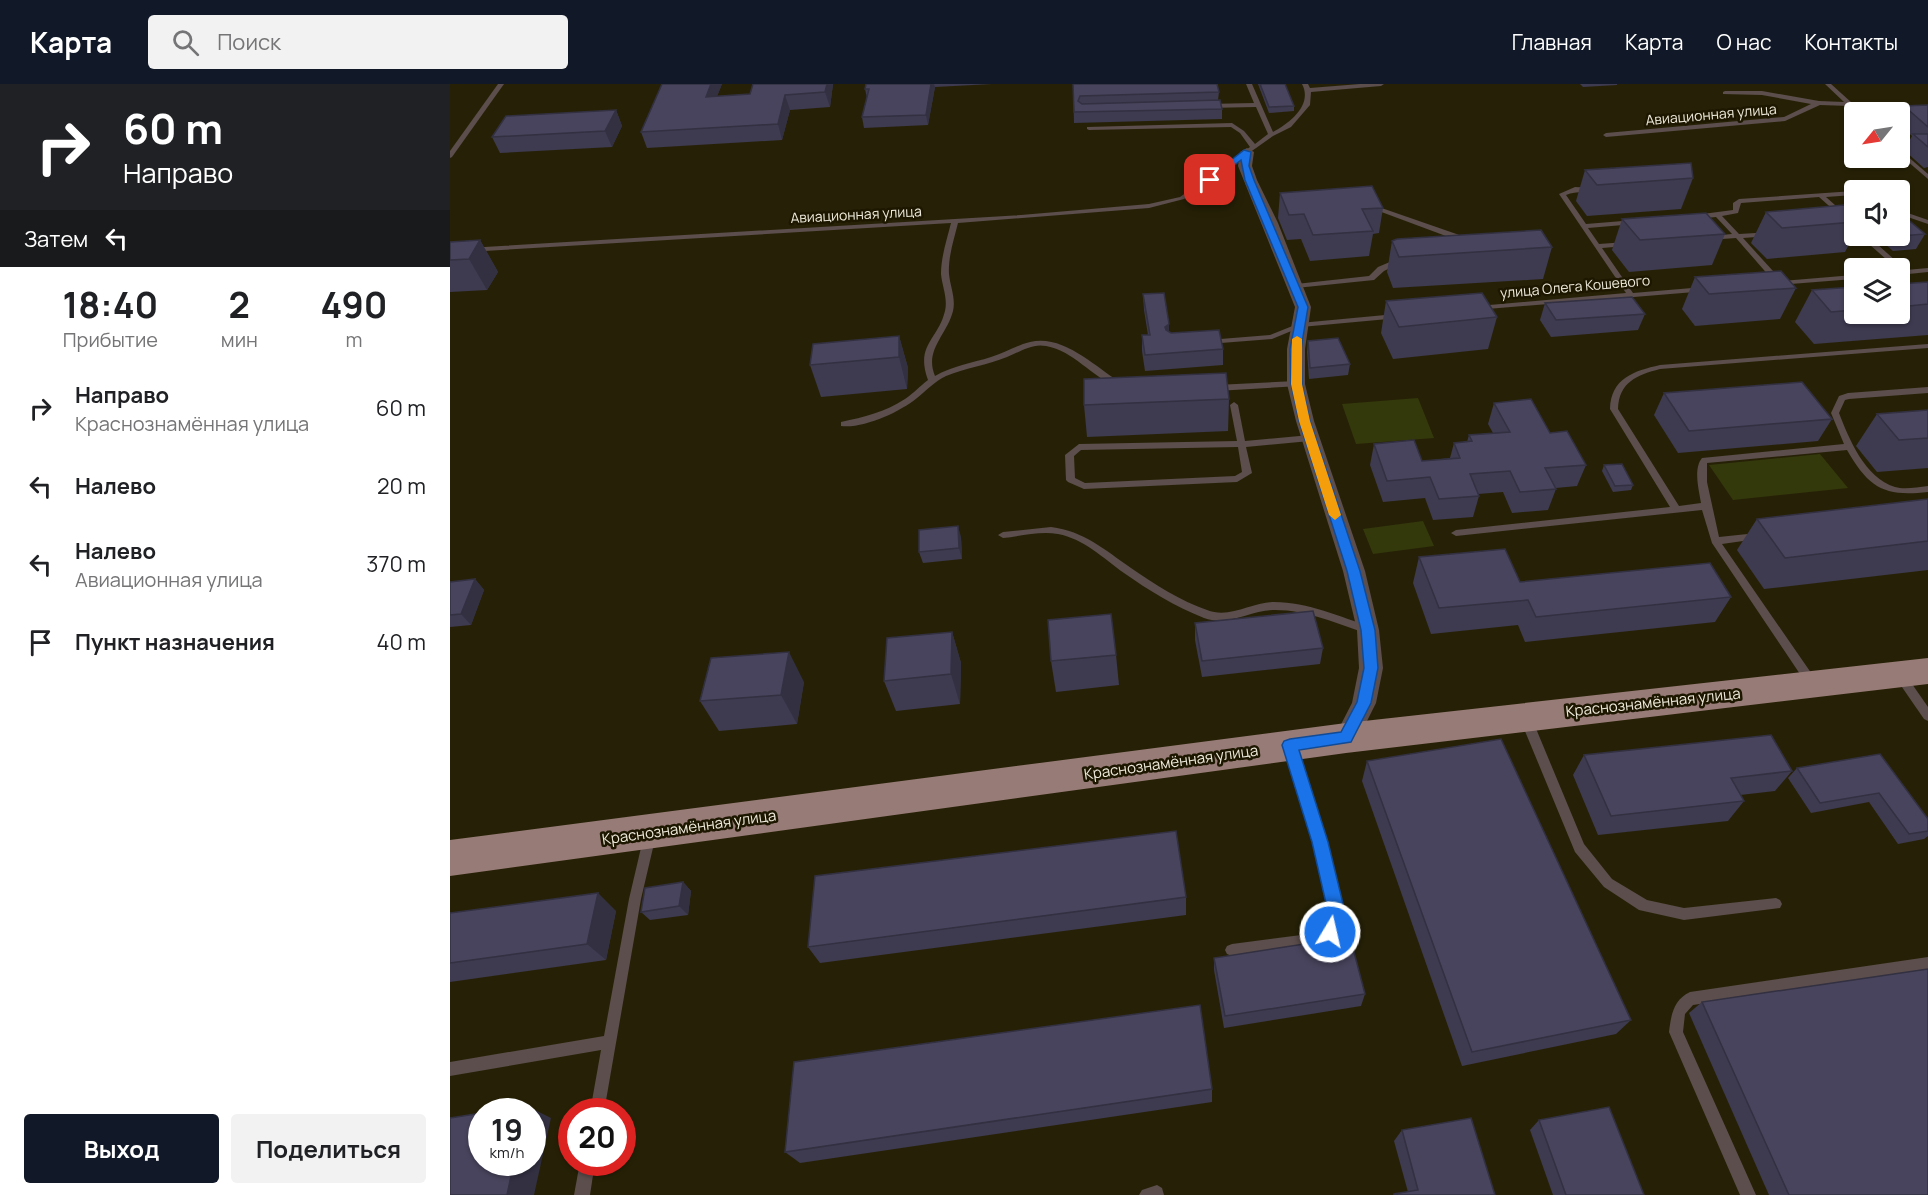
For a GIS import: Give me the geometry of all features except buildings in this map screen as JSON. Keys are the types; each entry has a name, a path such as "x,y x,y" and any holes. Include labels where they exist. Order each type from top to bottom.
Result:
{"main road":[{"name":"Краснознамённая улица","path":"450,858 1290,745 1913,672"}],"street":[{"path":"1250,149 1245,166 1250,180 1271,213 1303,307 1296,349 1296,384 1310,438 1354,571 1368,630 1371,668 1364,703 1346,738"}],"lane":[{"path":"450,156 501,84"},
{"path":"1249,84 1271,135"},
{"path":"1306,87 1381,84"},
{"path":"1828,84 1848,102"},
{"name":"Авиационная улица","path":"450,251 1097,212 1149,206 1182,198 1222,172 1250,149 1289,126 1299,117 1306,105 1306,87"},
{"path":"1725,93 1762,93 1819,103"},
{"name":"Авиационная улица","path":"1606,135 1785,119 1798,115 1808,107 1819,103 1844,104"},
{"path":"1199,106 1258,105"},
{"path":"1089,128 1232,125 1242,132 1250,149"},
{"path":"1910,161 1928,177"},
{"path":"1603,189 1575,189 1562,194 1630,294"},
{"path":"1684,218 1736,212 1736,202 1844,194"},
{"path":"1820,195 1844,218"},
{"path":"1363,205 1474,243"},
{"path":"1718,215 1781,283"},
{"path":"1910,216 1928,222"},
{"path":"932,380 926,369 927,359 932,344 944,326 950,311 951,300 945,272 955,220"},
{"path":"1584,226 1640,221"},
{"path":"1702,238 1784,233"},
{"path":"1599,246 1633,243"},
{"path":"1874,246 1887,258"},
{"path":"1296,286 1371,278 1392,264 1412,260"},
{"path":"1910,271 1928,270"},
{"path":"1769,284 1844,278"},
{"name":"улица Олега Кошевого","path":"1465,310 1712,288"},
{"path":"1194,343 1272,337 1300,325 1406,315"},
{"path":"844,424 867,419 902,404 932,380 1002,356 1029,344 1050,344 1078,357 1094,371 1119,386 1131,386"},
{"path":"1676,509 1614,409 1613,400 1620,385 1636,373 1660,367 1928,346"},
{"path":"1200,388 1296,384"},
{"path":"1928,390 1842,398 1835,413 1848,447 1882,486 1900,491 1928,489"},
{"path":"1234,405 1243,444 1247,473 1237,479 1084,486 1071,480 1069,455 1079,447 1243,444 1310,438"},
{"path":"1812,684 1715,541 1702,482 1705,460 1848,447"},
{"path":"1456,533 1706,506"},
{"path":"1003,535 1043,530 1059,531 1085,539 1104,550 1128,570 1170,595 1219,618 1273,605 1294,607 1368,630"},
{"path":"1715,541 1763,536"},
{"path":"1913,672 1928,716"},
{"path":"1524,716 1579,848 1608,883 1644,906 1684,914 1776,904"},
{"path":"1232,950 1309,940 1330,932 1336,912 1320,842 1290,745"},
{"path":"599,1098 635,899 651,832"},
{"path":"1748,1195 1676,1032 1679,1011 1690,999 1928,963"},
{"path":"450,1069 609,1042"},
{"path":"582,1195 585,1176"}],"green space":[{"path":"1418,398 1434,438 1356,444 1342,404"},
{"path":"1820,454 1848,488 1733,500 1709,465"},
{"path":"1423,521 1434,546 1373,554 1363,529"}],"slow traffic":[{"path":"1297,339 1296,384 1305,421 1335,515"}],"route":[{"path":"1210,180 1246,152 1245,166 1250,180 1296,286 1303,307 1296,349 1296,384 1305,421 1354,571 1368,630 1371,668 1364,703 1346,738 1290,745 1320,842 1336,912 1330,932"}]}
